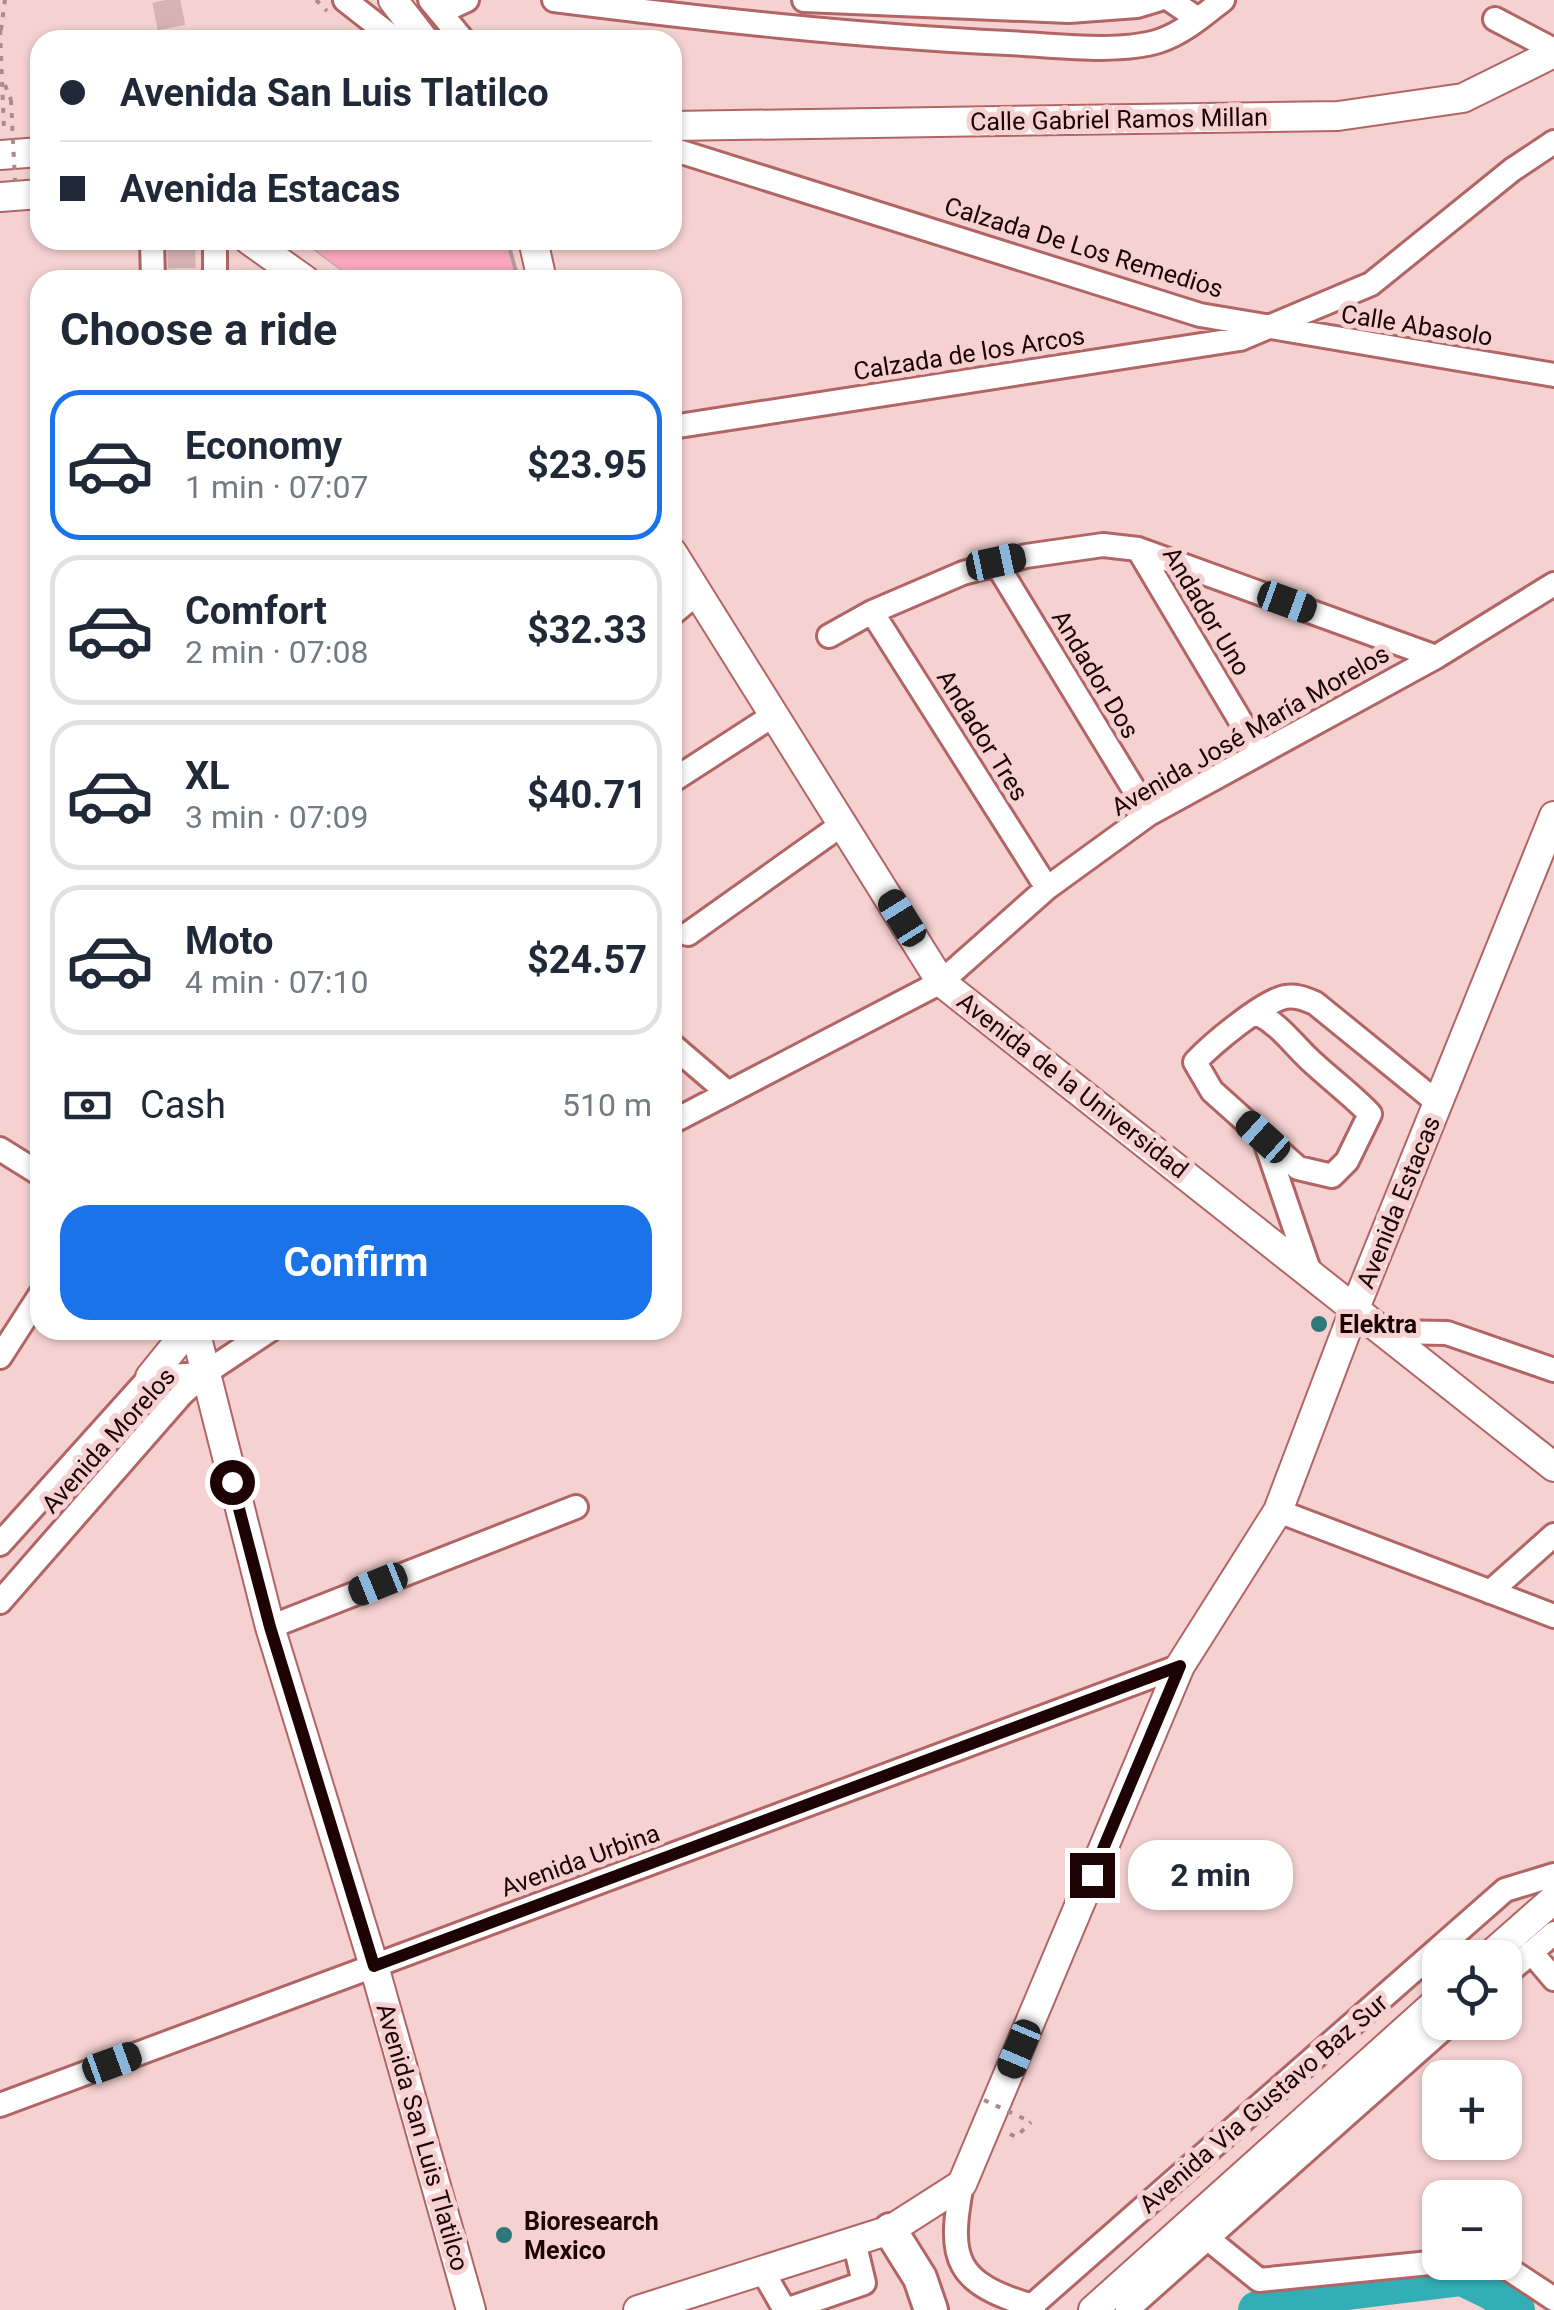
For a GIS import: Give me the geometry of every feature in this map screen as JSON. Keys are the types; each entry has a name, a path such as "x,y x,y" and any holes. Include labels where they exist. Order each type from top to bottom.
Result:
{"highway":[{"path":"890,2230 920,2278 930,2310"}],"main road":[{"path":"392,0 416,30"},
{"name":"Calle Gabriel Ramos Millan","path":"682,126 1338,116 1463,98 1554,52"},
{"path":"263,250 291,270"},
{"name":"Avenida de la Universidad","path":"682,569 941,982 1554,1466"},
{"name":"Avenida Estacas","path":"962,2184 1180,1666 1278,1511 1355,1308 1554,816"},
{"path":"150,1377 182,1340"},
{"name":"Avenida San Luis Tlatilco","path":"194,1340 270,1627 374,1966 472,2310"},
{"path":"1508,1940 1554,1899"},
{"name":"Avenida Via Gustavo Baz Sur","path":"1093,2310 1422,2016"},
{"path":"638,2310 890,2230 924,2212 962,2184"}],"street":[{"path":"345,0 383,30"},
{"path":"455,30 436,6 467,0"},
{"path":"554,0 760,26 914,39 1072,46 1159,41 1223,0"},
{"path":"804,0 1112,9 1157,0"},
{"path":"1159,41 1168,0 1198,19"},
{"path":"1495,18 1554,52"},
{"path":"1272,326 1370,284 1512,170 1554,142"},
{"name":"Calzada De Los Remedios","path":"682,152 1200,316 1272,326"},
{"name":"Calle Abasolo","path":"1272,326 1321,338 1554,375"},
{"name":"Calzada de los Arcos","path":"682,425 1240,339 1272,326"},
{"path":"829,636 872,612 996,562 1103,545 1138,549 1436,656"},
{"name":"Andador Uno","path":"1138,549 1260,752"},
{"name":"Andador Dos","path":"996,562 1149,814"},
{"name":"Avenida José María Morelos","path":"941,982 1047,888 1149,814 1436,656 1554,584"},
{"path":"682,606 697,594"},
{"name":"Andador Tres","path":"872,612 1047,888"},
{"path":"682,775 774,715"},
{"path":"688,934 844,823"},
{"path":"682,1117 941,982"},
{"path":"1257,1013 1276,1023 1370,1114 1347,1160 1332,1176 1298,1168 1212,1091 1195,1062 1213,1043 1257,1013 1282,997 1299,996 1315,1003 1438,1103"},
{"path":"682,1054 728,1093"},
{"path":"1263,1137 1309,1270"},
{"path":"0,1149 30,1168"},
{"path":"0,1358 30,1311"},
{"path":"1385,1332 1447,1333 1554,1370"},
{"name":"Avenida Morelos","path":"0,1602 181,1395 204,1374 255,1340"},
{"path":"0,1544 150,1377 204,1374"},
{"path":"270,1627 576,1507"},
{"path":"1278,1511 1554,1616"},
{"path":"1490,1592 1554,1535"},
{"name":"Avenida Urbina","path":"0,2105 1180,1666"},
{"name":"Avenida Via Gustavo Baz Sur","path":"1031,2309 1506,1890 1554,1875"},
{"path":"1522,1960 1554,1933"},
{"path":"1531,1952 1554,1979"},
{"path":"1127,2310 1432,2040"},
{"path":"962,2184 956,2216 960,2260 972,2280 988,2292 1031,2309"},
{"path":"1207,2238 1260,2280 1422,2264"},
{"path":"762,2270 786,2310 864,2283 854,2241"},
{"path":"1522,2278 1554,2299"}],"path":[{"path":"5,0 1,30 12,176"},
{"path":"4,83 10,100 12,176"},
{"path":"984,2100 1031,2122 1016,2137"}],"building":[{"path":"316,250 508,250 513,270 342,270"}],"waterway":[{"path":"1257,2310 1297,2297 1462,2277 1493,2292 1516,2310"}],"tunnel":[{"path":"166,0 172,30"},
{"path":"181,250 182,270"}],"place":[{"name":"Elektra","path":"1319,1324"},
{"name":"Bioresearch Mexico","path":"504,2235"}],"route":[{"path":"232,1482 270,1627 374,1966 1180,1666 1092,1875"}]}
